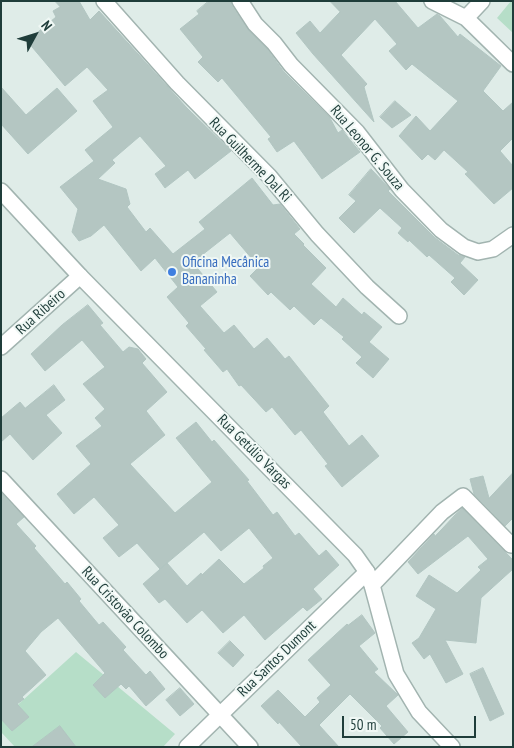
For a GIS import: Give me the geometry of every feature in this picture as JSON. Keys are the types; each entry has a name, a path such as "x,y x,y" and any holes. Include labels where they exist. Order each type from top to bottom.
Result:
{"street":[{"name":"Rua Guilherme Dal Ri","path":"104,1 207,114 269,176 317,234 367,287 399,316"},
{"name":"Rua Leonor G. Souza","path":"240,1 255,24 274,43 291,65 357,132 402,190 440,230 464,247 478,252 493,250 513,235"},
{"path":"432,1 466,18 513,64"},
{"path":"466,18 482,1"},
{"name":"Rua Getúlio Vargas","path":"1,191 80,276 355,555 369,578 396,674 419,712 452,747"},
{"name":"Rua Ribeiro","path":"1,348 80,276"},
{"name":"Rua Cristovão Colombo","path":"1,479 250,747"},
{"name":"Rua Santos Dumont","path":"187,747 369,578 442,512 463,496 511,545 513,543"}],"green space":[{"path":"513,1 513,33 497,18"},
{"path":"76,652 175,734 163,747 15,747 1,732 1,720"}],"building":[{"path":"55,1 79,1 90,20 99,11 187,108 231,151 195,179 188,170 165,188 155,174 166,166 140,136 112,160 115,163 98,179 126,189 130,204 127,207 146,232 150,228 173,254 205,229 199,222 252,178 273,205 280,204 300,229 294,234 326,268 311,284 336,307 343,298 362,315 364,312 382,327 369,342 389,359 373,378 356,363 362,357 342,339 344,337 321,318 314,325 294,306 290,310 271,292 268,295 250,276 259,267 230,233 197,259 202,265 198,269 217,292 200,306 224,333 234,325 254,349 267,338 285,359 289,356 329,406 323,412 349,446 362,435 379,456 342,487 325,466 328,464 301,430 295,435 272,407 266,412 241,385 239,386 227,369 223,372 204,350 206,349 186,326 189,323 167,297 178,287 155,258 141,271 104,225 91,236 79,241 72,232 78,209 60,187 94,161 85,150 113,127 93,101 108,90 87,67 65,86 27,41 56,17 53,11 60,7"},
{"path":"209,1 231,1 232,6 248,30 267,49 284,72 330,118 338,133 342,130 360,152 322,179 294,141 277,152 268,139 271,137 222,78 218,82 198,62 203,57 180,29 199,14 197,11"},
{"path":"330,1 395,1 418,28 437,14 458,37 460,34 501,66 483,91 503,111 513,102 513,138 500,151 513,166 513,188 494,204 465,174 468,172 444,150 435,160 428,154 422,160 399,136 416,116 430,131 458,101 412,64 406,70 389,51 397,44 375,19 341,55 367,84 364,87 374,122 296,33 310,21 320,33 340,12"},
{"path":"1,87 26,115 57,88 77,111 28,154 1,124"},
{"path":"395,101 411,115 392,128 380,117"},
{"path":"371,169 390,189 388,191 434,237 458,255 465,257 460,263 478,280 464,295 451,282 455,278 429,255 427,257 409,240 408,242 398,233 402,228 380,208 354,233 339,218 356,201 349,195"},
{"path":"88,305 103,323 100,325 123,352 129,347 138,349 146,359 142,363 167,392 146,411 165,435 130,464 175,513 212,482 176,438 196,422 212,442 214,440 249,480 247,481 273,515 277,512 295,536 299,533 319,556 326,550 339,565 313,589 322,599 307,611 303,607 265,640 244,615 223,633 202,610 187,623 165,599 159,603 143,584 164,566 160,569 137,543 119,557 103,538 119,525 94,497 74,514 57,494 91,464 76,446 102,426 95,418 105,409 83,384 105,367 82,340 45,371 31,354 62,325","holes":["249,528 273,558 244,584 219,559 187,586 167,563 204,532 221,551"]},
{"path":"54,385 65,400 46,415 62,433 33,460 10,434 1,442 1,418 20,402 25,408"},
{"path":"513,473 513,518 505,526 474,494 470,479 483,476 489,498"},
{"path":"1,493 24,517 16,524 36,546 34,548 65,584 67,582 81,599 79,601 99,625 103,622 126,647 123,650 146,675 150,671 165,689 146,706 129,686 126,689 121,684 105,698 93,685 105,673 58,618 41,632 25,651 46,675 17,704 29,717 12,731 1,719"},
{"path":"462,508 513,560 513,569 481,598 476,643 445,640 463,674 446,683 430,654 424,659 412,643 419,638 436,609 416,596 429,575 457,593 481,570 478,567 488,559 468,536 418,574 408,562"},
{"path":"362,615 375,633 359,646 378,669 374,672 398,695 386,706 408,732 394,744 380,728 382,726 350,694 319,725 339,747 302,747 261,706 278,690 305,717 320,702 317,698 331,685 308,660 347,624"},
{"path":"230,641 244,655 233,667 218,653"},
{"path":"483,668 504,714 490,721 470,674"},
{"path":"180,688 194,704 180,716 166,700"},
{"path":"60,726 76,747 32,747"}],"place":[{"name":"Oficina Mecânica Bananinha","path":"172,272"}]}
